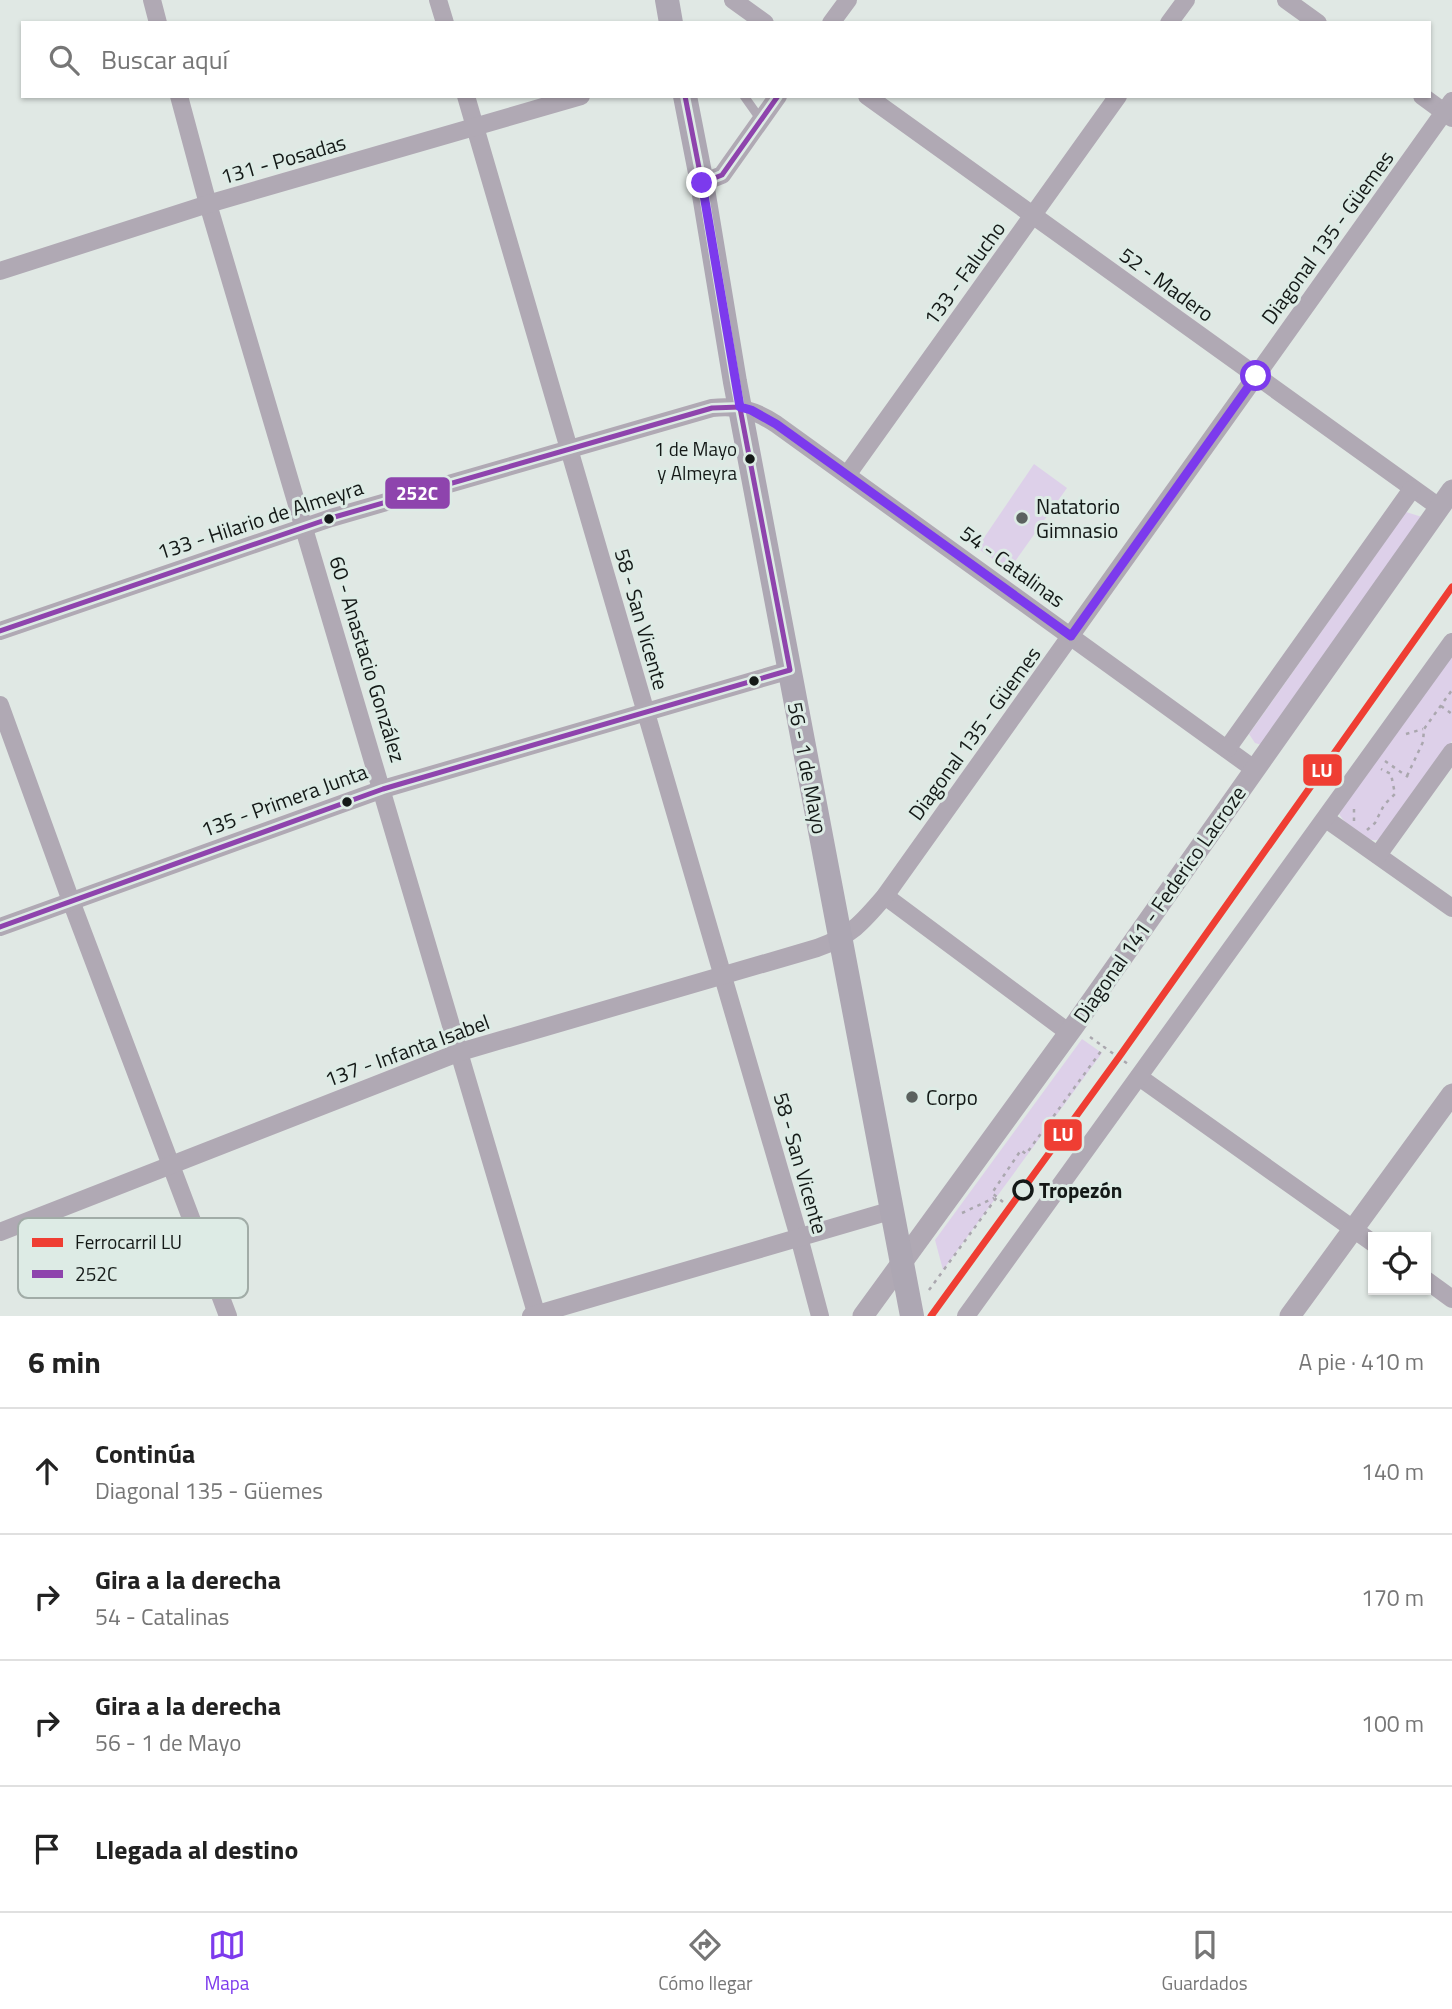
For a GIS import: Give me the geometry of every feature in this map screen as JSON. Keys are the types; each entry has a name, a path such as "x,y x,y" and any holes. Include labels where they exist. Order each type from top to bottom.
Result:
{"main road":[{"path":"667,0 671,21"},
{"name":"56 - 1 de Mayo","path":"685,98 740,407 903,1261 911,1315"}],"street":[{"path":"152,0 157,21"},
{"path":"438,0 443,21"},
{"path":"733,0 745,17"},
{"path":"832,21 848,0"},
{"path":"1171,21 1186,0"},
{"path":"1286,0 1315,21"},
{"name":"60 - Anastacio González","path":"180,98 208,204 383,789 535,1315"},
{"name":"58 - San Vicente","path":"467,98 820,1316"},
{"name":"131 - Posadas","path":"0,271 208,204 574,98"},
{"path":"702,183 722,175 777,98"},
{"name":"52 - Madero","path":"870,98 1412,489 1446,499"},
{"name":"133 - Falucho","path":"847,475 1117,98"},
{"path":"1426,98 1449,110"},
{"name":"Diagonal 135 - Güemes","path":"840,939 865,919 886,896 1449,110"},
{"name":"133 - Hilario de Almeyra","path":"0,631 304,527 712,408 740,407"},
{"name":"54 - Catalinas","path":"740,407 764,416 1254,769"},
{"path":"1227,749 1412,489"},
{"name":"Diagonal 141 - Federico Lacroze","path":"863,1316 942,1209 1446,499"},
{"path":"966,1316 1139,1077 1332,823 1374,752 1452,642"},
{"name":"135 - Primera Junta","path":"0,926 383,789 790,670"},
{"path":"0,705 191,1218"},
{"path":"1370,850 1426,788 1452,752"},
{"path":"1332,823 1452,908"},
{"path":"886,896 1068,1032"},
{"name":"137 - Infanta Isabel","path":"36,1218 460,1052 840,939"},
{"path":"1139,1077 1368,1240"},
{"path":"1290,1316 1452,1094"},
{"path":"535,1315 893,1210"},
{"name":"137 - Infanta Isabel","path":"0,1232 18,1225"},
{"path":"1431,1284 1452,1299"},
{"path":"221,1298 228,1316"}],"lane":[{"path":"745,98 761,120"}],"path":[{"path":"1407,776 1423,742 1423,729 1452,690"},
{"path":"1440,706 1452,714"},
{"path":"1374,752 1426,788"},
{"path":"1390,772 1394,767"},
{"path":"1374,771 1382,769 1390,772"},
{"path":"1370,850 1369,826 1375,823 1381,809 1395,794 1390,772"},
{"path":"1332,823 1354,820 1356,802"},
{"path":"1003,1202 992,1193 1021,1150 1026,1154 1104,1047 1127,1062 1139,1077"},
{"path":"942,1209 952,1217 997,1197"},
{"path":"911,1315 997,1197"}],"shaded area":[{"name":"Natatorio Gimnasio","path":"1034,464 1067,488 1009,570 977,548"},
{"path":"1406,512 1422,517 1265,746 1255,743 1249,734"},
{"path":"1452,648 1452,741 1383,836 1377,840 1369,839 1347,824 1338,811"},
{"path":"1082,1039 1102,1053 943,1270 935,1240"}],"rail line":[{"name":"LU","path":"931,1316 1119,1057 1452,587"}],"transit line":[{"name":"252C","path":"0,927 383,789 790,670 735,382 685,98"},
{"name":"252C","path":"702,183 722,175 777,98"},
{"name":"252C","path":"0,631 331,518 712,408 740,407"}],"place":[{"name":"1 de Mayo y Almeyra","path":"750,459"},
{"name":"Natatorio Gimnasio","path":"1022,518"},
{"name":"Corpo","path":"912,1097"},
{"name":"Tropezón","path":"1023,1190"}],"route":[{"path":"702,183 740,407 764,416 776,424 1071,636 1256,376"}]}
